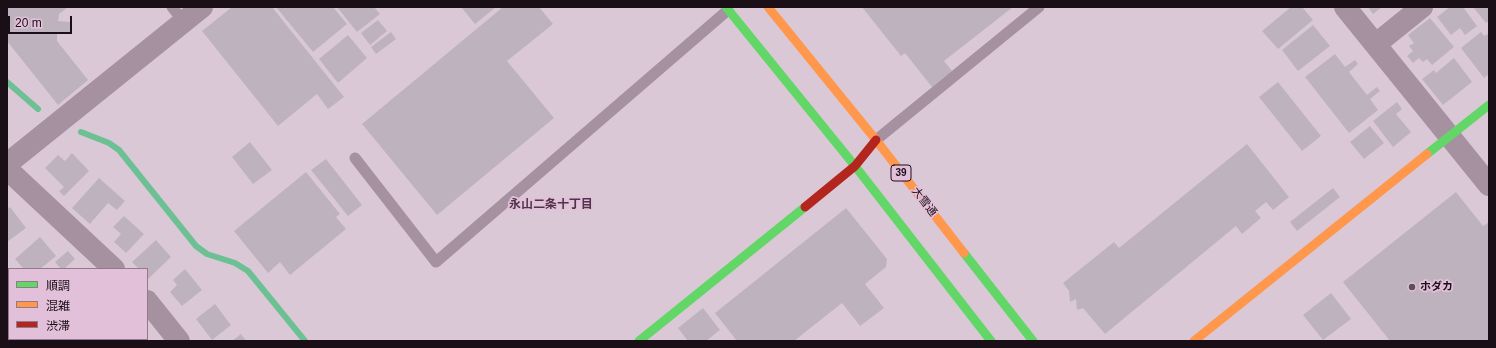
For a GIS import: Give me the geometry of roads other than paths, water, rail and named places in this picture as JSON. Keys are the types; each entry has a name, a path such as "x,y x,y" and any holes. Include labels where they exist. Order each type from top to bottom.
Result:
{"main road":[{"name":"大雪通","path":"768,7 876,140 1033,341"},
{"path":"727,8 855,166 991,341"},
{"path":"1194,341 1489,105"},
{"path":"639,341 855,166 876,140"}],"street":[{"path":"7,164 178,14 202,7"},
{"path":"1345,7 1489,185"},
{"path":"1376,44 1422,7"},
{"path":"7,169 113,268"},
{"path":"148,302 179,341"}],"lane":[{"path":"876,140 1039,7"},
{"path":"355,158 436,262 727,8"}],"waterway":[{"path":"7,82 38,109"},
{"path":"81,132 109,143 119,150 196,246 207,254 235,263 248,271 305,341"}],"place":[{"name":"ホダカ","path":"1412,287"}],"district":[{"name":"永山二条十丁目","path":"551,205"}]}
